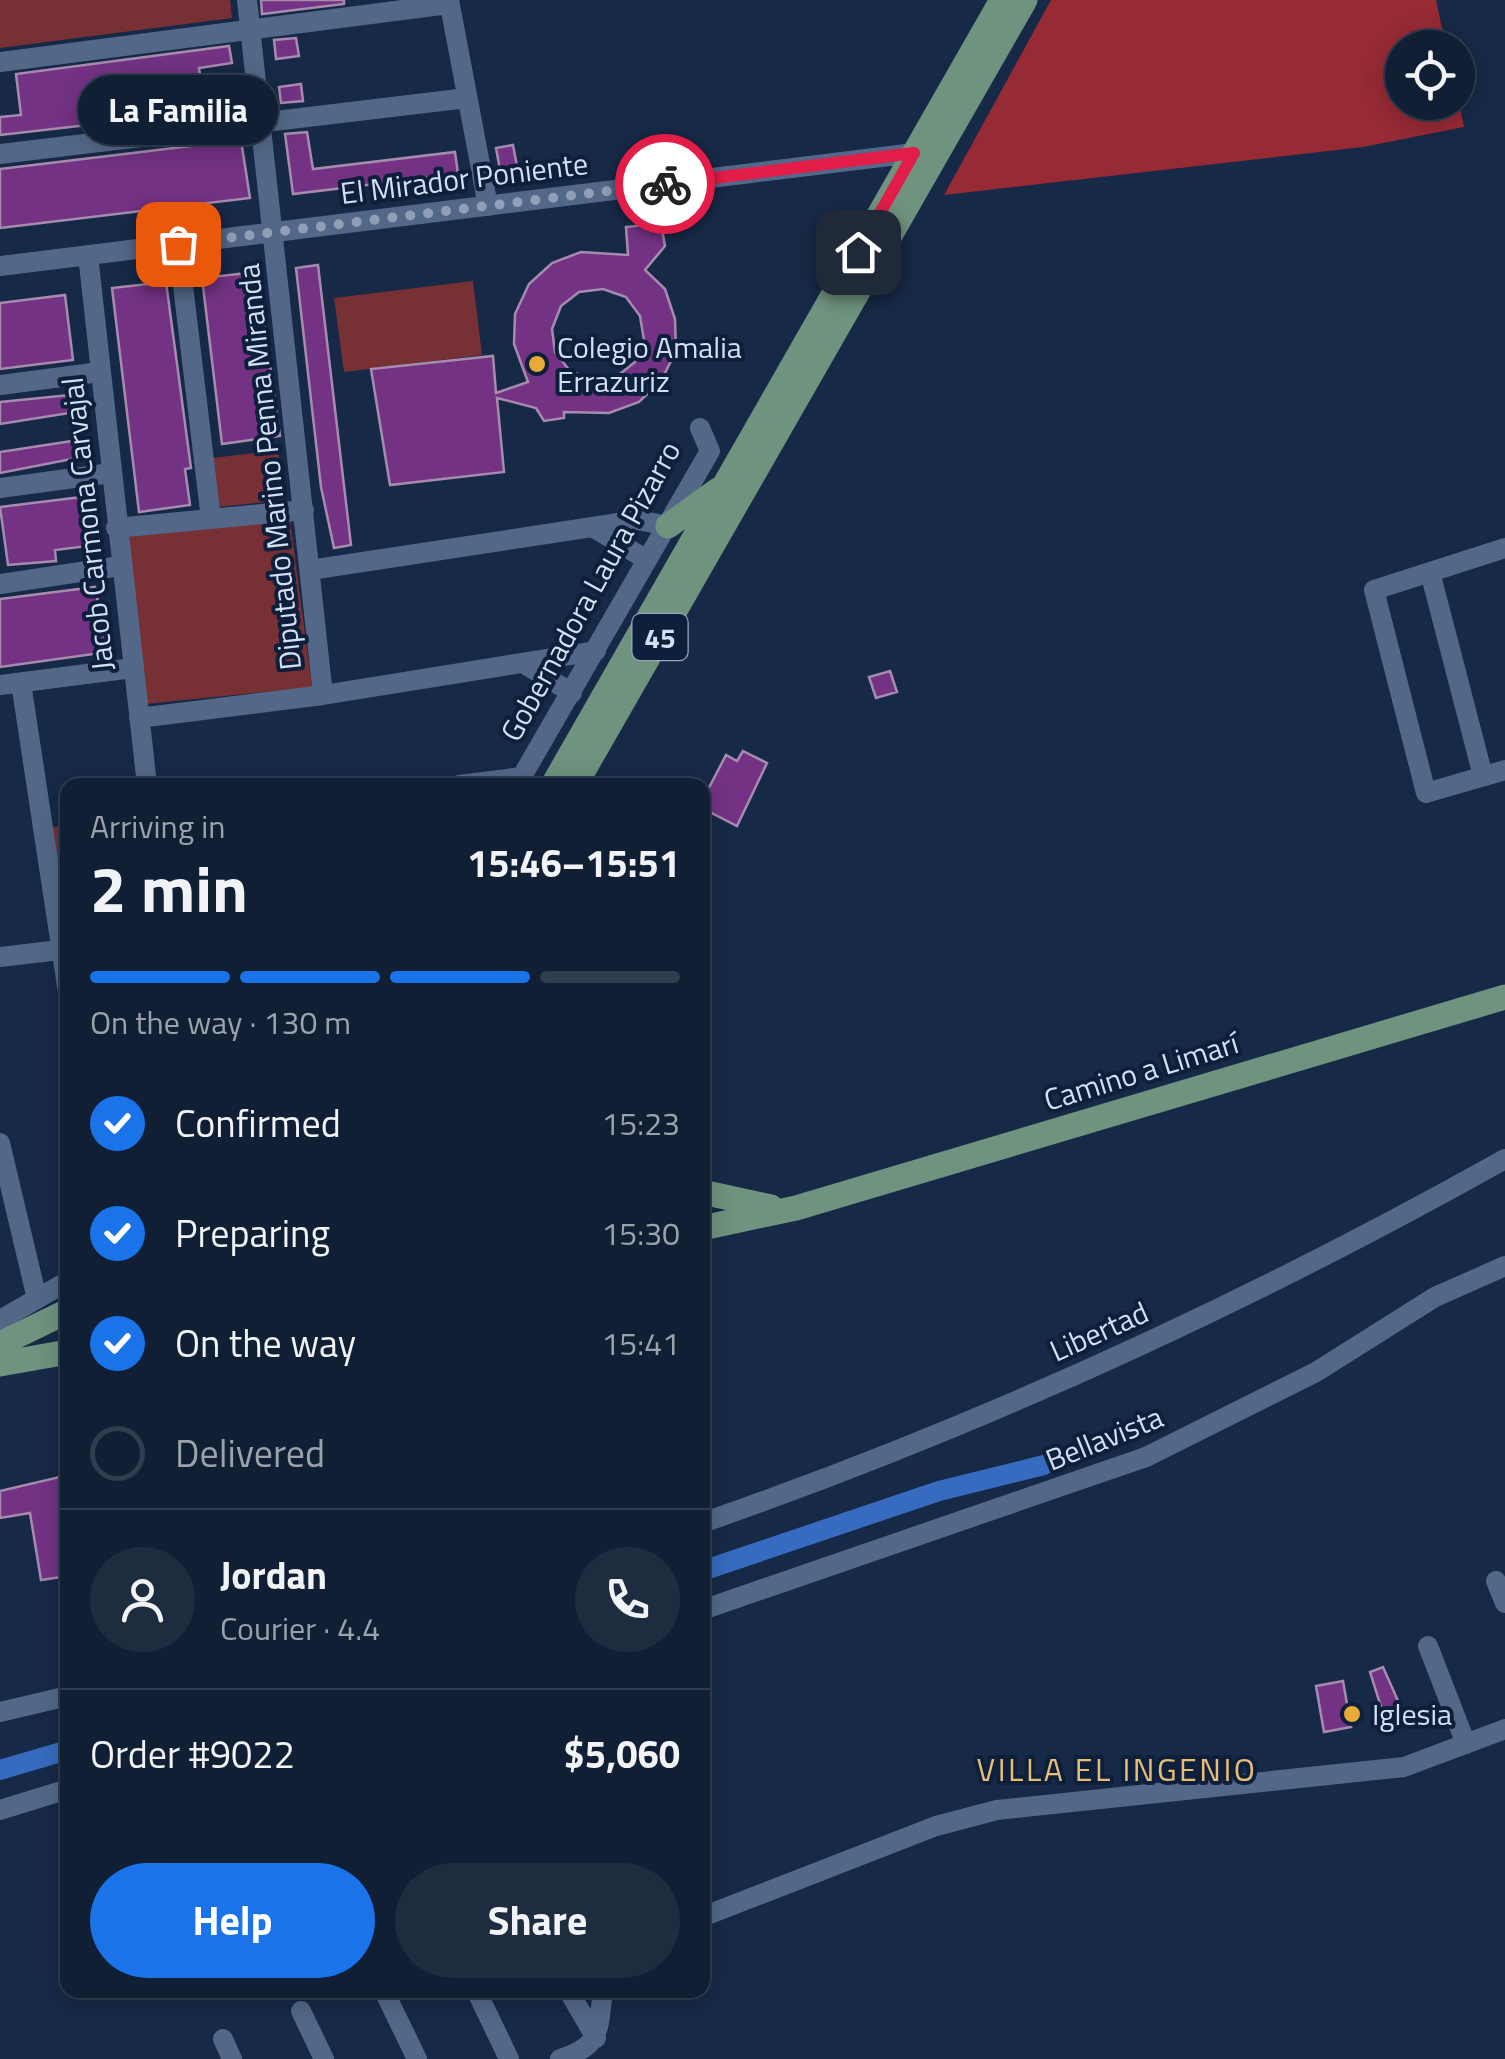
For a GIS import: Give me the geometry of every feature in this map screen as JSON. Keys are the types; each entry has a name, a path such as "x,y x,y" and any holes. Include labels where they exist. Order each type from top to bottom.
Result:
{"main road":[{"name":"Gobernadora Laura Pizarro","path":"564,778 925,156 1002,0"},
{"name":"Gobernadora Laura Pizarro","path":"564,778 726,485 925,156 1025,0"},
{"path":"668,526 726,485"},
{"name":"Camino a Limarí","path":"710,1226 796,1208 1505,996"},
{"name":"Camino a Limarí","path":"710,1194 748,1204 796,1208"},
{"path":"0,1344 60,1315"},
{"path":"0,1364 60,1353"}],"street":[{"name":"Diputado Marino Penna Miranda","path":"248,0 323,695"},
{"path":"0,62 449,2 488,206"},
{"path":"0,154 468,98"},
{"name":"El Mirador Poniente","path":"0,266 925,156"},
{"path":"178,244 211,519"},
{"name":"Jacob Carmona Carvajal","path":"88,255 120,566 147,778"},
{"path":"0,386 100,372"},
{"name":"Gobernadora Laura Pizarro","path":"522,778 710,451 700,428"},
{"path":"0,488 111,473"},
{"path":"116,528 304,510"},
{"path":"310,570 638,520 668,526"},
{"path":"594,528 647,560"},
{"path":"1505,548 1374,590 1426,792 1505,770"},
{"path":"0,584 120,566"},
{"path":"1430,572 1483,776"},
{"path":"139,718 323,695 596,651"},
{"path":"526,665 572,693"},
{"path":"60,933 11,684 133,668"},
{"path":"0,957 60,948"},
{"path":"0,1143 36,1299"},
{"name":"Libertad","path":"710,1519 921,1440 1123,1354 1340,1249 1505,1159"},
{"name":"Bellavista","path":"710,1607 1146,1457 1316,1372 1435,1297 1505,1266"},
{"path":"0,1320 60,1286"},
{"path":"1496,1581 1505,1603"},
{"path":"1428,1646 1466,1744"},
{"path":"0,1712 60,1698"},
{"path":"710,1914 936,1826 996,1810 1404,1766 1505,1729"},
{"path":"0,1810 60,1791"},
{"path":"387,1998 417,2059"},
{"path":"480,1998 509,2059"},
{"path":"573,1998 596,2038"},
{"path":"560,2059 588,2050 596,2038 602,1998"},
{"path":"302,2010 324,2059"},
{"path":"223,2038 232,2059"}],"shaded area":[{"path":"0,0 230,0 232,18 0,48"},
{"path":"1051,0 1436,0 1442,30 1385,30 1385,120 1463,120 1464,127 1363,147 944,195"},
{"path":"473,281 482,355 344,372 334,298"},
{"path":"278,450 284,500 218,507 212,458"},
{"path":"290,520 312,687 146,704 125,537"},
{"path":"60,826 60,891 51,828"}],"building":[{"path":"261,0 344,0 344,4 262,14"},
{"path":"296,38 299,56 276,59 274,40"},
{"path":"229,46 232,63 199,68 203,95 236,91 238,108 0,135 0,117 21,115 16,74"},
{"path":"301,84 303,101 281,103 279,87"},
{"path":"307,132 313,169 455,152 458,174 293,194 285,134"},
{"path":"241,140 250,198 0,228 0,169"},
{"path":"513,145 517,166 500,170 496,148"},
{"path":"661,223 665,246 645,270 665,289 675,319 676,351 661,381 639,402 609,413 564,412 564,418 544,421 536,408 497,398 504,472 390,485 371,369 493,356 496,393 528,382 514,344 515,314 529,284 552,263 581,252 628,255 626,227","holes":["603,289 626,297 640,316 644,340 635,362 616,377 592,380 570,371 555,352 552,329 561,306 579,292"]},
{"path":"318,265 351,545 334,548 321,487 296,268"},
{"path":"257,272 280,436 222,444 202,278"},
{"path":"166,282 191,468 185,469 190,505 139,512 112,288"},
{"path":"65,295 73,360 0,369 0,303"},
{"path":"79,394 82,411 0,424 0,402"},
{"path":"85,439 87,456 0,473 0,452"},
{"path":"90,496 96,545 55,550 56,561 8,565 0,507"},
{"path":"95,587 108,652 0,667 0,599"},
{"path":"890,671 897,692 876,698 869,677"},
{"path":"743,751 767,763 737,826 710,812 710,786 726,755 737,761"},
{"path":"60,1477 60,1577 41,1580 30,1513 0,1518 0,1491"},
{"path":"1383,1667 1407,1721 1388,1729 1370,1672"},
{"path":"1343,1681 1351,1727 1324,1732 1316,1686"}],"waterway":[{"path":"710,1568 939,1491 1044,1465"},
{"path":"0,1770 60,1752"}],"way so far":[{"path":"178,244 665,184"}],"place":[{"name":"La Familia","path":"178,244"},
{"name":"Colegio Amalia Errazuriz","path":"537,364"},
{"name":"Iglesia","path":"1352,1714"}],"district":[{"name":"VILLA EL INGENIO","path":"1117,1769"}],"route":[{"path":"665,184 914,153 858,252"}]}
